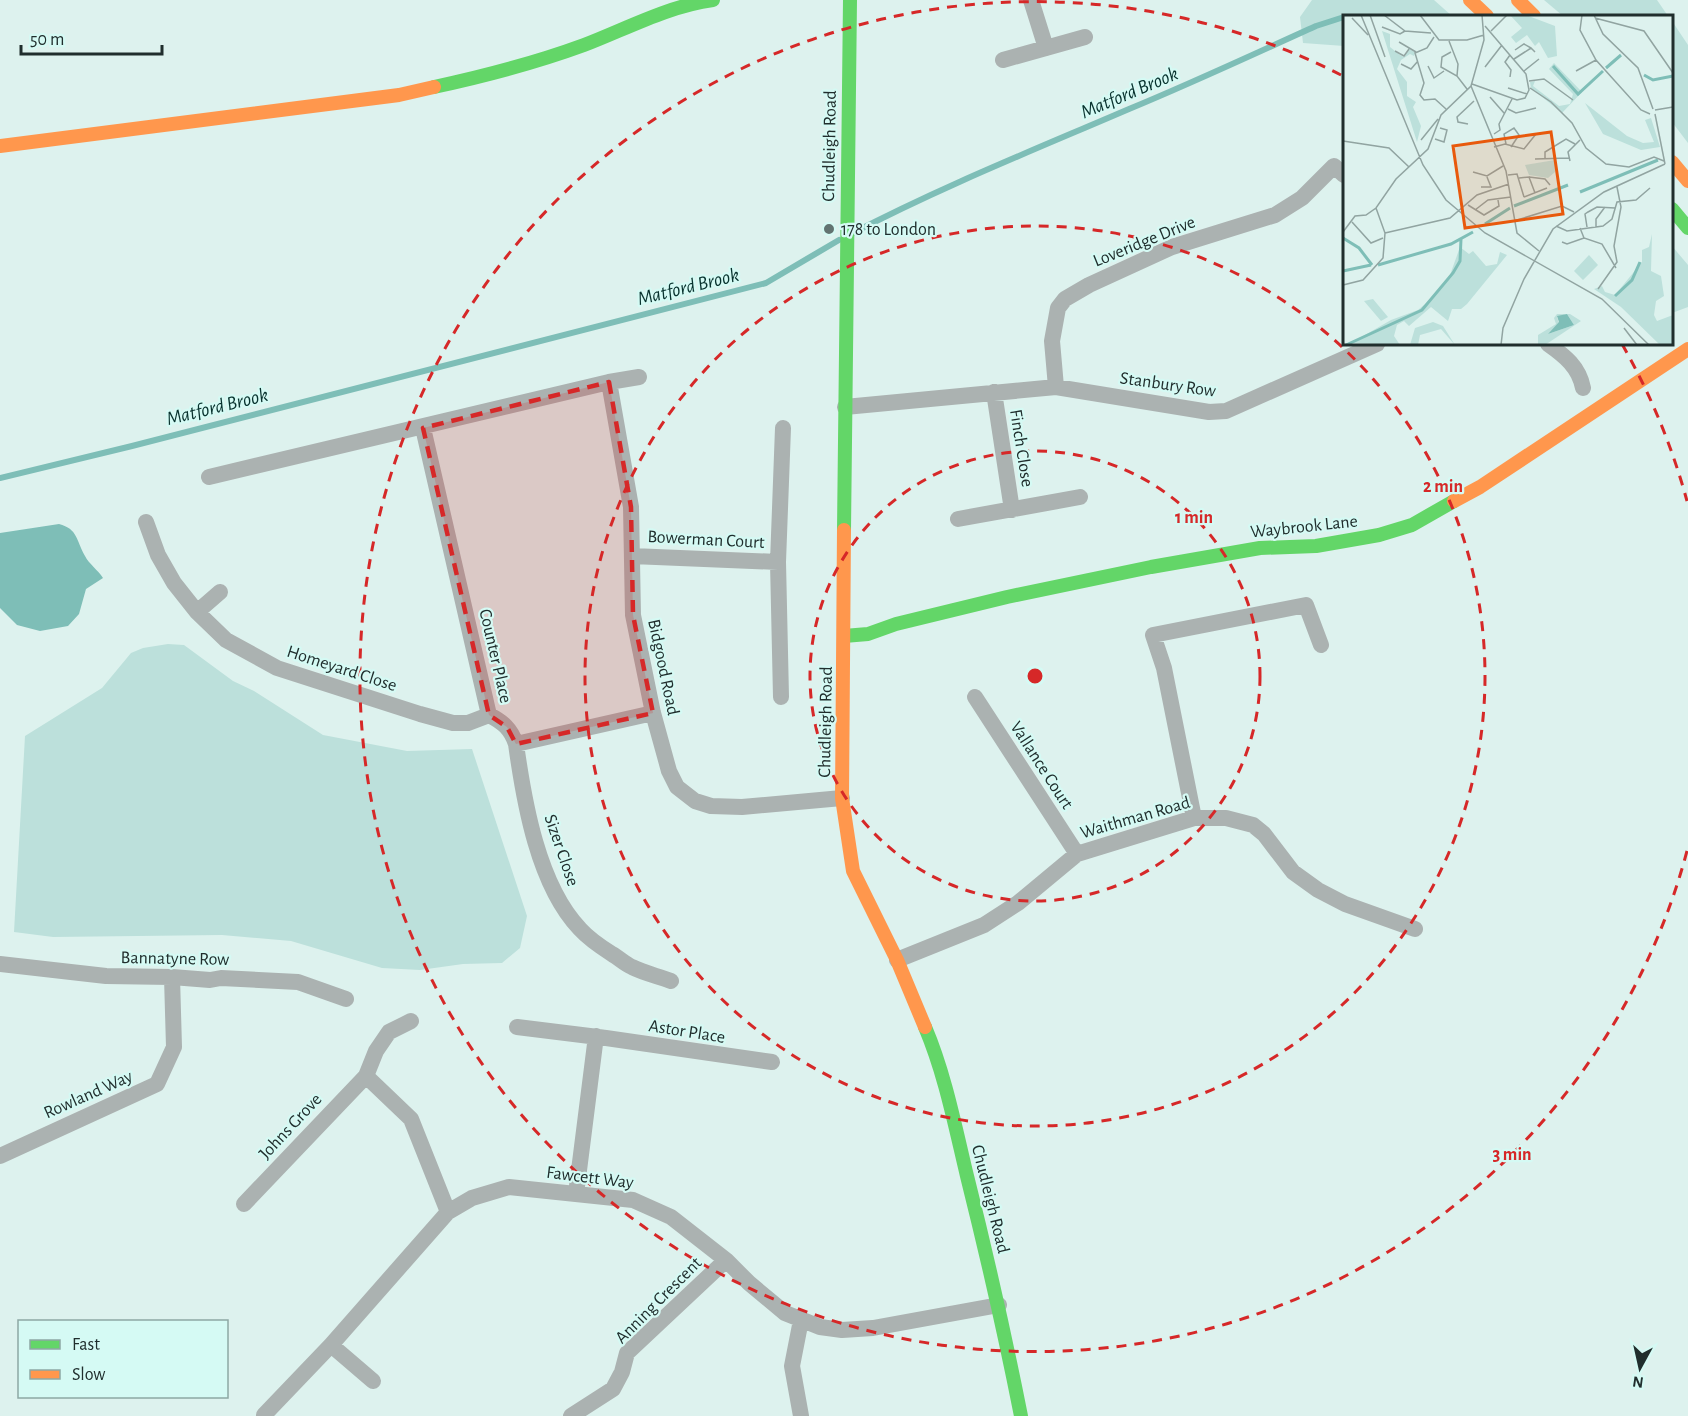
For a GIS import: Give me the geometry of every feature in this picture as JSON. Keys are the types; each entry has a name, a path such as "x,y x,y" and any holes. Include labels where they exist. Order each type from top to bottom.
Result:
{"main road":[{"path":"0,147 399,95 525,65 582,46 692,3 712,0"},
{"name":"Chudleigh Road","path":"850,0 845,250 842,798 853,871 897,960 933,1046 999,1305 1021,1416"},
{"path":"1470,0 1486,15"},
{"path":"1518,0 1533,15"},
{"path":"1673,164 1688,181"},
{"path":"1673,211 1688,228"},
{"name":"Waybrook Lane","path":"844,636 868,634 896,624 1007,597 1151,567 1260,548 1316,546 1343,542 1379,535 1412,525 1480,487 1688,349"}],"street":[{"path":"1031,0 1046,48"},
{"path":"1003,60 1085,37"},
{"name":"Loveridge Drive","path":"1056,387 1052,341 1058,308 1065,299 1089,285 1172,247 1275,216 1302,198 1334,166 1343,174"},
{"name":"Stanbury Row","path":"845,407 1056,387 1209,412 1226,411 1375,345"},
{"path":"1549,345 1569,360 1581,375 1583,388"},
{"path":"209,477 609,382 639,377"},
{"name":"Bidgood Road","path":"609,382 631,507 633,615 653,713 669,771 677,787 694,801 711,806 742,807 842,798"},
{"name":"Finch Close","path":"994,392 1012,510"},
{"name":"Counter Place","path":"423,428 489,715 513,733 516,744"},
{"name":"Bowerman Court","path":"781,697 778,562 783,428"},
{"name":"Finch Close","path":"958,519 1080,497"},
{"name":"Homeyard Close","path":"146,522 158,555 174,584 197,612 226,640 277,668 297,676 453,723 468,723 489,715"},
{"name":"Bowerman Court","path":"632,556 778,562"},
{"path":"197,612 220,592"},
{"path":"1194,818 1164,668 1153,635 1306,605 1320,645"},
{"name":"Vallance Court","path":"975,697 1077,854"},
{"path":"516,744 653,713"},
{"name":"Sizer Close","path":"516,744 521,780 533,832 552,889 579,928 602,947 630,966 671,981"},
{"name":"Waithman Road","path":"897,960 984,925 1018,903 1077,854 1194,818 1226,818 1253,825 1264,834 1293,872 1318,890 1345,904 1415,929"},
{"name":"Bannatyne Row","path":"0,964 105,976 298,982 346,999"},
{"name":"Rowland Way","path":"0,1156 157,1084 174,1047 172,977"},
{"name":"Johns Grove","path":"244,1204 366,1076 376,1051 389,1032 411,1021"},
{"name":"Astor Place","path":"517,1028 596,1036 772,1062"},
{"path":"576,1194 596,1036"},
{"path":"366,1076 411,1119 448,1212"},
{"name":"Fawcett Way","path":"264,1415 332,1345 448,1212 472,1198 508,1188 633,1200 647,1205 671,1217 726,1260 785,1313 820,1327 842,1330 873,1328 999,1305"},
{"name":"Anning Crescent","path":"571,1416 613,1389 622,1371 627,1353 726,1260"},
{"path":"801,1320 792,1366 801,1416"},
{"path":"332,1345 374,1380"}],"highlighted area":[{"path":"609,382 631,507 633,615 653,713 516,744 507,727 489,715 423,428"}],"shaded area":[{"path":"1312,0 1434,0 1451,15 1343,15 1343,46 1303,43 1300,17"},
{"path":"1544,0 1657,0 1667,15 1562,15"},
{"path":"1673,22 1688,45 1688,143 1673,123"},
{"path":"1673,247 1688,265 1688,307 1673,313"},
{"path":"168,644 184,645 233,681 254,691 323,735 407,751 472,749 527,916 520,948 502,963 463,964 420,970 382,968 291,941 222,935 53,937 14,932 25,736 102,688 131,653 143,648"}],"water":[{"path":"59,524 73,532 87,559 103,578 86,589 79,614 68,626 40,631 17,625 0,608 0,533"}],"waterway":[{"name":"Matford Brook","path":"851,234 989,169 1316,26 1343,17"},
{"name":"Matford Brook","path":"0,478 766,283 839,240"}],"traffic: fast":[{"path":"434,87 547,58 680,7 713,0"},
{"path":"844,530 850,0"},
{"path":"1673,210 1688,228"},
{"path":"844,636 868,634 896,624 1007,597 1151,567 1260,548 1316,546 1379,535 1412,525 1454,501"},
{"path":"925,1027 954,1119 996,1296 1021,1416"}],"traffic: slow":[{"path":"1470,0 1486,15"},
{"path":"1518,0 1533,15"},
{"path":"0,146 399,95 434,87"},
{"path":"1673,163 1688,181"},
{"path":"1454,501 1480,487 1688,349"},
{"path":"844,530 842,798 853,871 897,960 925,1027"}],"place":[{"name":"178 to London","path":"829,229"}]}
